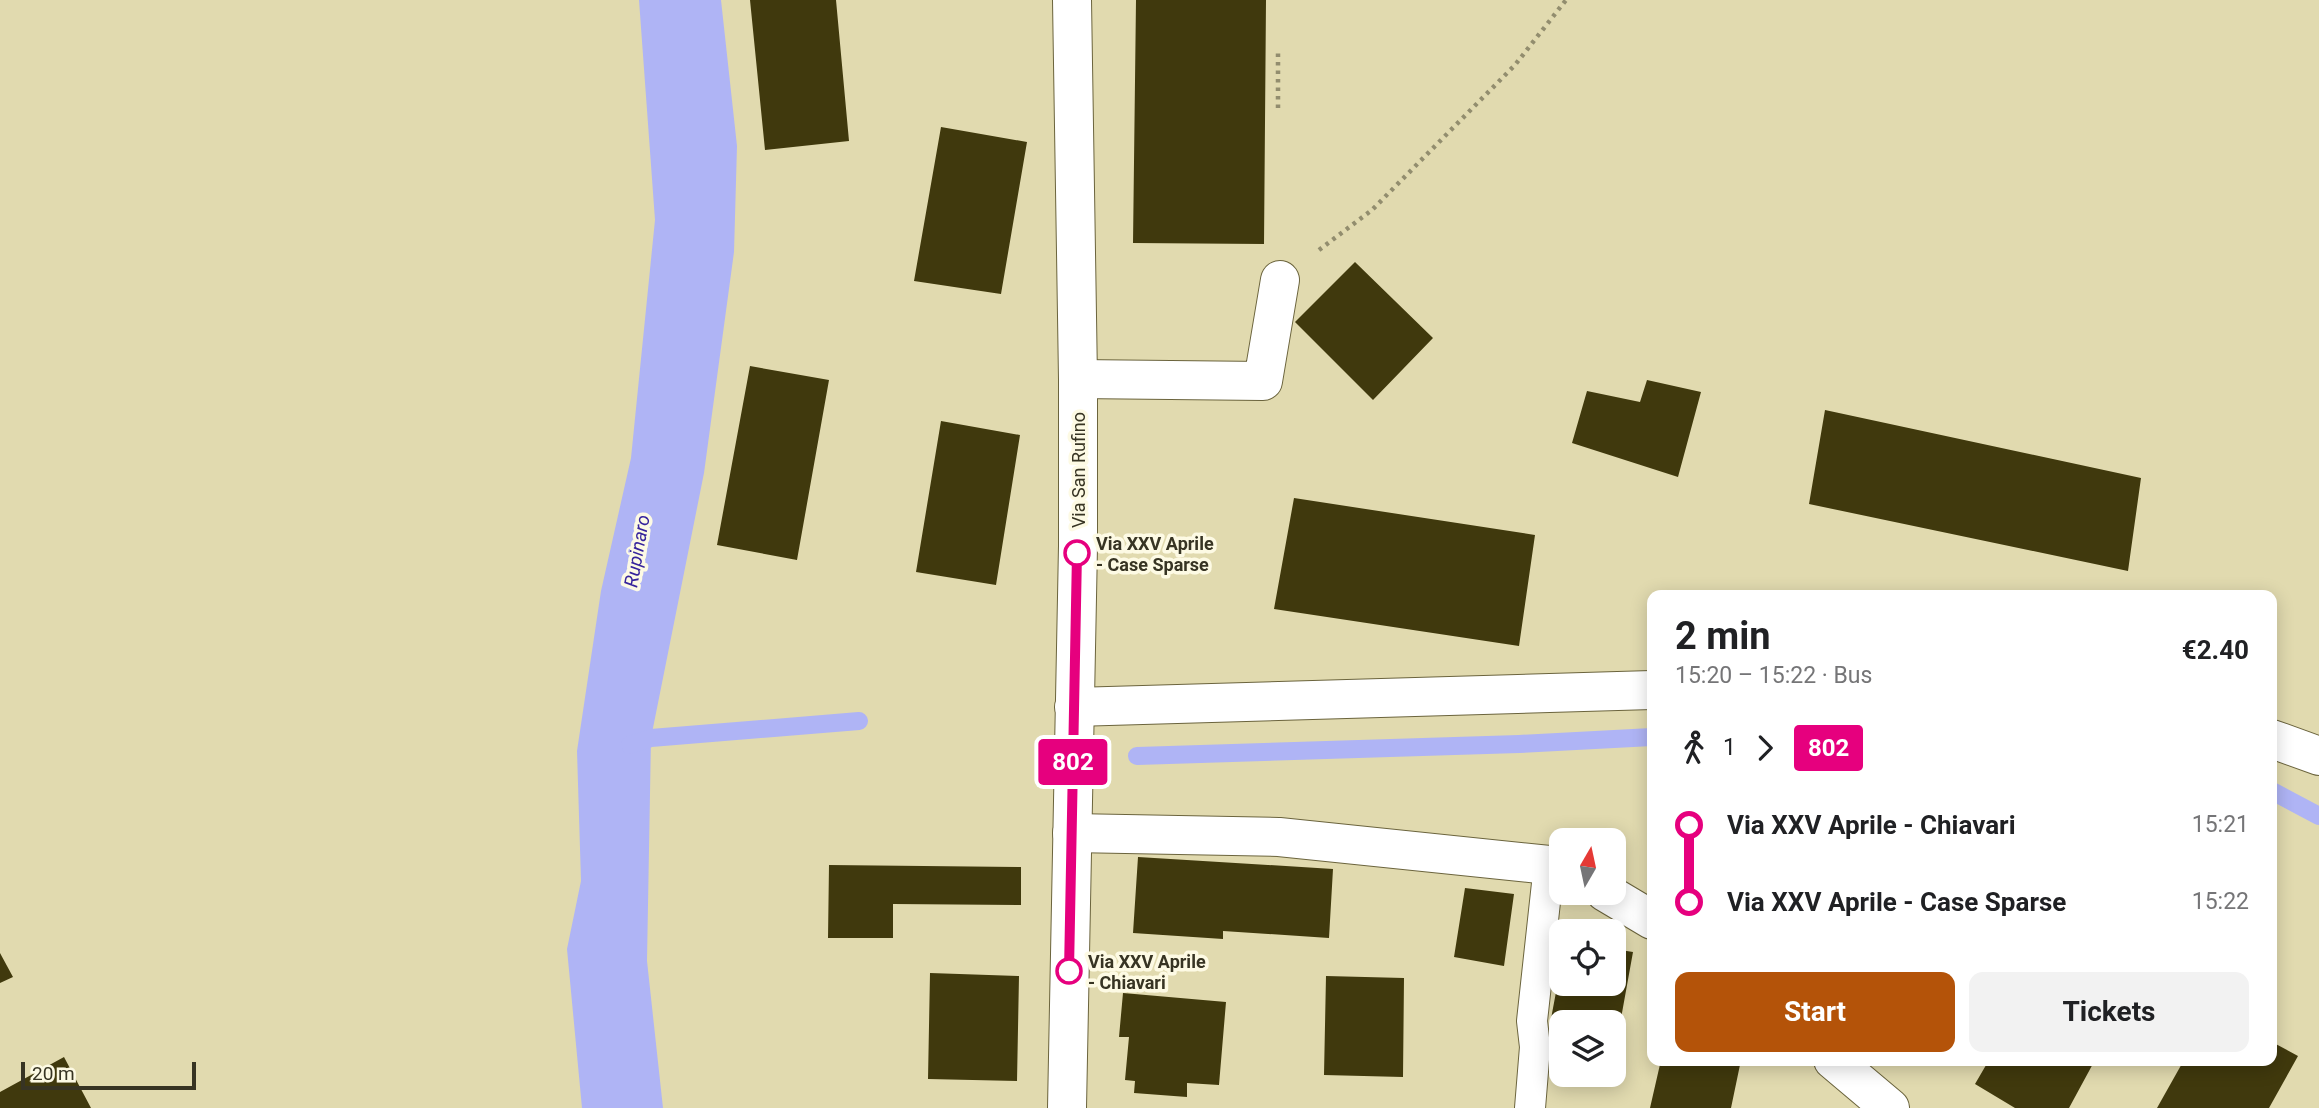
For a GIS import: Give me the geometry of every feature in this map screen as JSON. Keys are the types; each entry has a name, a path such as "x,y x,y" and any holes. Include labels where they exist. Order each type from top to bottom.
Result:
{"street":[{"name":"Via San Rufino","path":"1067,1108 1078,379 1072,0"},
{"path":"1078,379 1263,381 1280,281"},
{"path":"1074,707 1647,690"},
{"path":"2277,741 2319,756"},
{"path":"1072,833 1279,837 1549,867"},
{"path":"1626,905 1647,917"},
{"path":"1840,1066 1890,1108"}],"lane":[{"path":"1530,1108 1535,1047 1532,1021 1549,905"}],"path":[{"path":"1280,281 1372,209 1515,65 1566,0"},
{"path":"1278,108 1279,53"}],"water":[{"name":"Rupinaro","path":"639,0 721,0 737,146 734,252 704,473 651,738 647,961 663,1108 582,1108 567,949 581,881 577,751 601,591 631,458 655,220"}],"building":[{"path":"750,0 836,0 849,141 765,150"},
{"path":"1136,0 1266,0 1264,244 1133,243"},
{"path":"941,127 1027,142 1001,294 914,281"},
{"path":"1355,262 1433,338 1373,400 1295,322"},
{"path":"750,366 829,380 797,560 717,545"},
{"path":"1647,380 1701,392 1678,477 1572,443 1587,391 1640,402"},
{"path":"1825,410 2141,478 2128,571 1809,504"},
{"path":"941,421 1020,435 996,585 916,572"},
{"path":"1294,498 1535,535 1519,646 1274,609"},
{"path":"1138,857 1333,869 1329,938 1223,931 1223,939 1133,933"},
{"path":"829,865 1021,867 1021,905 893,904 893,938 828,938"},
{"path":"1465,888 1514,894 1504,966 1454,957"},
{"path":"1626,951 1633,952 1626,991"},
{"path":"0,953 13,977 0,983"},
{"path":"930,973 1019,976 1017,1081 928,1079"},
{"path":"1326,976 1404,978 1403,1077 1324,1075"},
{"path":"1123,993 1226,1002 1219,1085 1187,1083 1187,1097 1134,1093 1135,1081 1125,1080 1129,1037 1119,1037"},
{"path":"1555,996 1625,996 1623,1010 1553,1010"},
{"path":"2277,1045 2298,1056 2269,1108 2157,1108 2181,1066 2277,1066"},
{"path":"64,1057 91,1108 0,1108 0,1092"},
{"path":"1660,1066 1740,1066 1731,1108 1650,1108"},
{"path":"1986,1066 2092,1066 2069,1108 2015,1108 1975,1084"}],"waterway":[{"path":"630,745 651,738 859,721"},
{"path":"1137,756 1647,737"},
{"path":"2277,794 2319,816"}],"bus line":[{"name":"802","path":"1069,971 1077,553"}],"place":[{"name":"Via XXV Aprile - Case Sparse","path":"1077,553"},
{"name":"Via XXV Aprile - Chiavari","path":"1069,971"}]}
